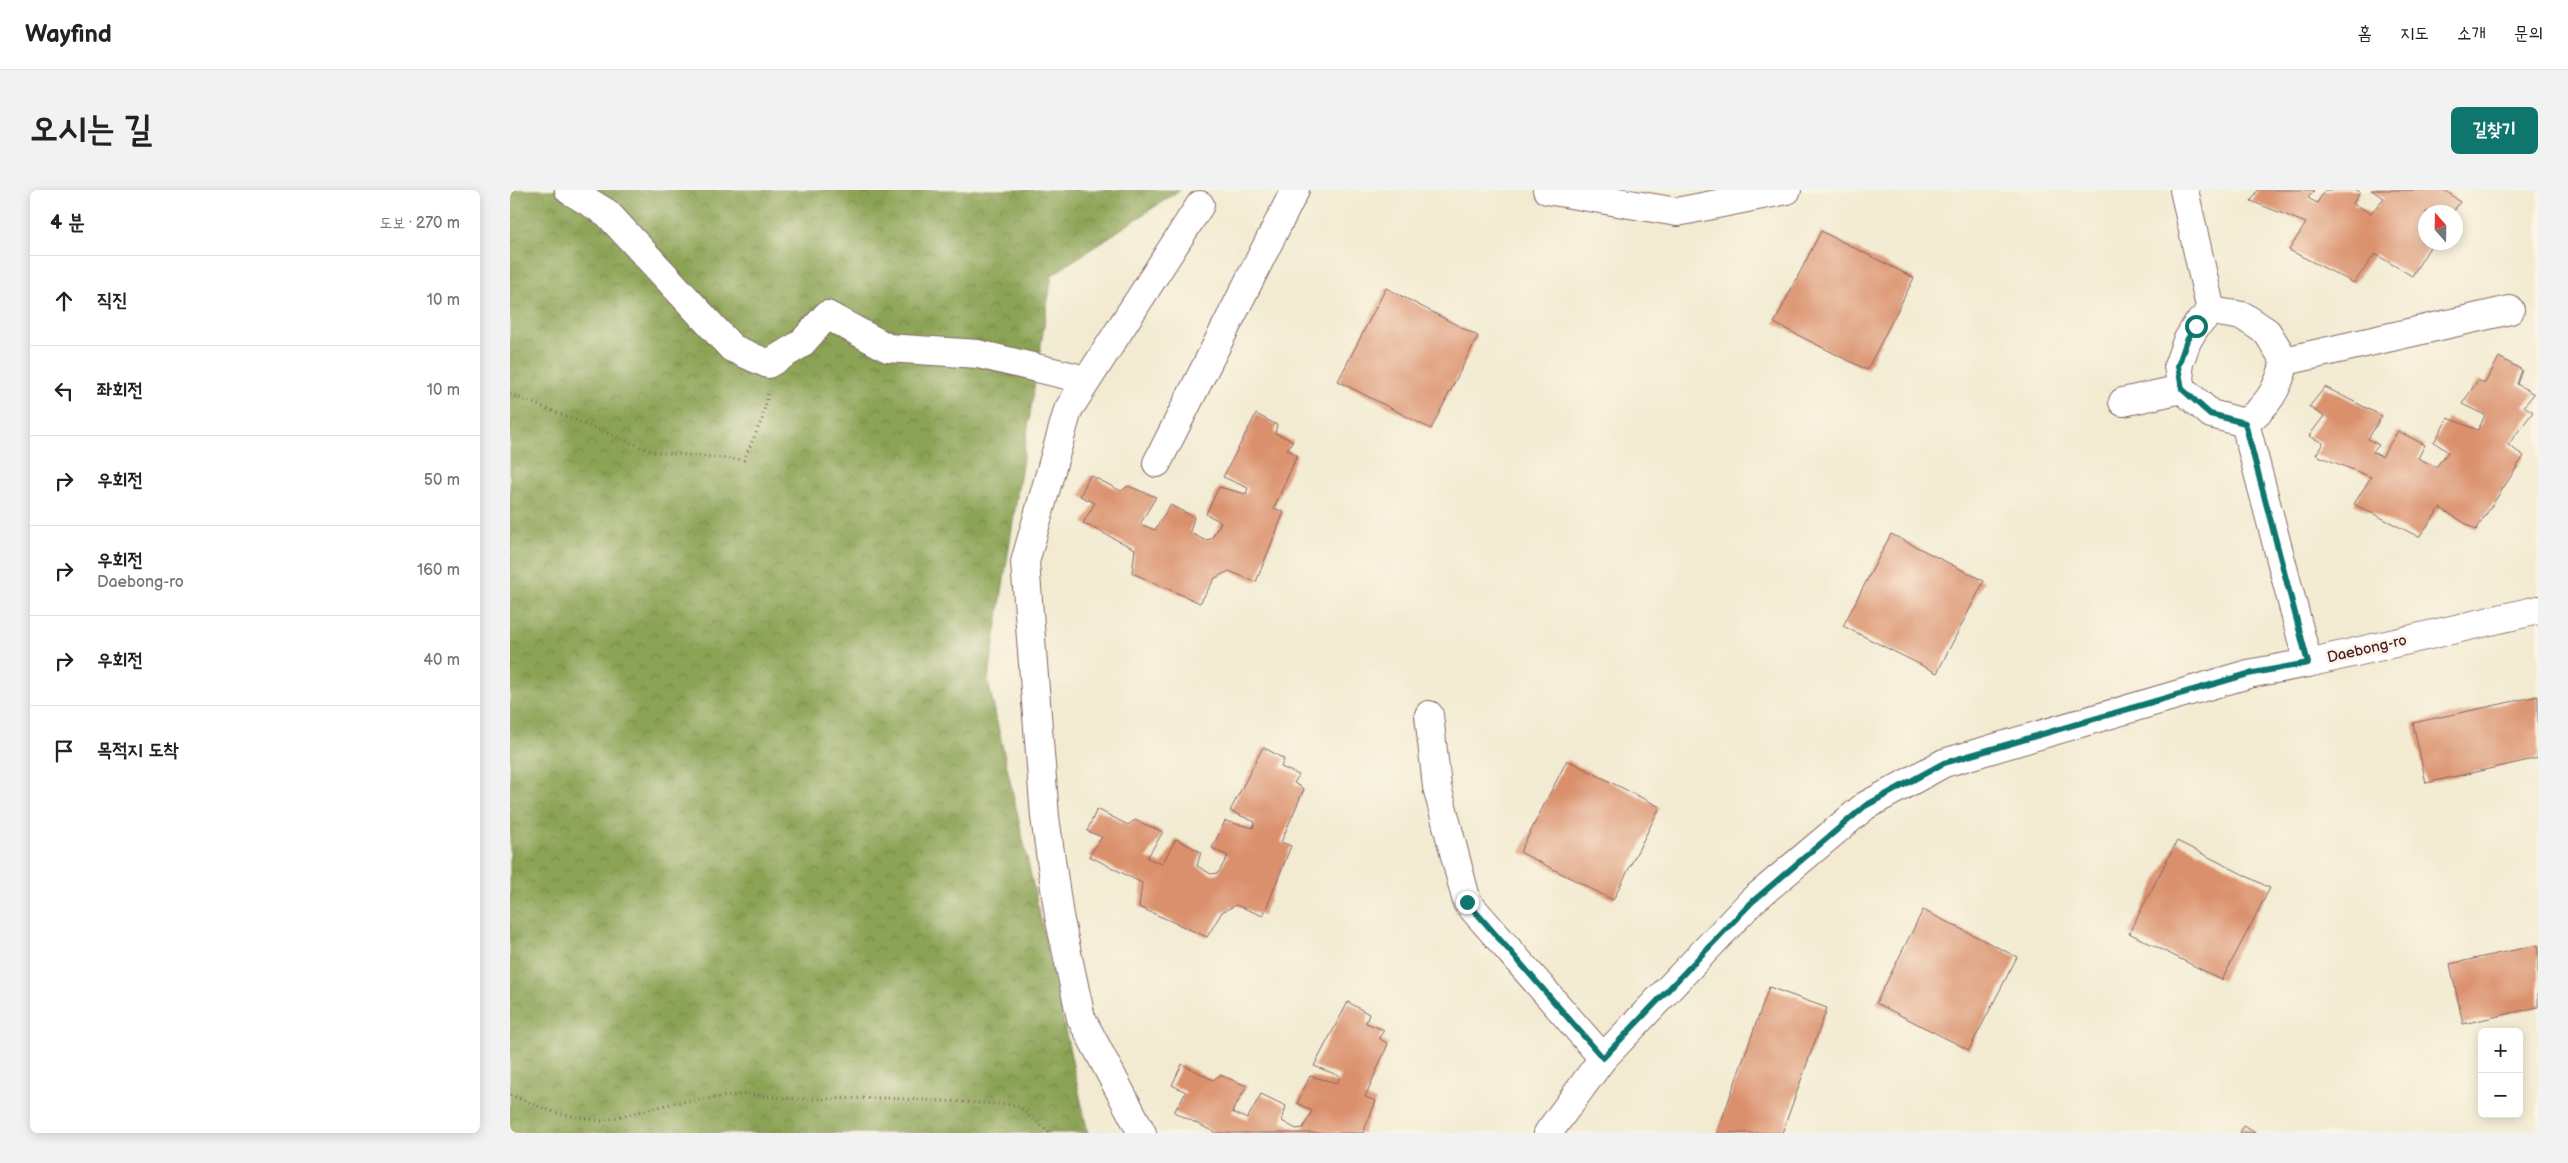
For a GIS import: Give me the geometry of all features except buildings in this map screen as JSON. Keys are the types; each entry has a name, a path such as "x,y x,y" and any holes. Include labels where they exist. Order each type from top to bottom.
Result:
{"street":[{"path":"569,190 607,213 732,348 768,364 801,344 827,315 888,348 978,354 1087,380"},
{"path":"1157,464 1295,190"},
{"path":"1547,190 1677,212 1787,190"},
{"path":"2184,190 2211,311"},
{"path":"1142,1133 1081,1018 1061,925 1045,817 1025,562 1068,410 1200,205"},
{"path":"2285,361 2510,310"},
{"path":"2211,311 2243,316 2267,332 2285,361 2280,384 2262,410 2245,423"},
{"path":"2211,311 2196,326 2187,340 2178,366 2182,389 2210,414 2245,423"},
{"path":"2124,402 2182,389"},
{"path":"2245,423 2308,663"},
{"name":"Daebong-ro","path":"1548,1133 1603,1058 1752,902 1865,806 1944,763 2248,674 2308,663 2538,610"},
{"path":"1429,715 1437,788 1467,902 1603,1058"}],"path":[{"path":"510,394 654,452 744,460 762,419 775,360"},
{"path":"510,1095 556,1113 601,1121 674,1103 744,1094 798,1099 887,1098 1016,1105 1050,1133"}],"green space":[{"path":"510,190 1180,190 1052,275 988,681 1088,1133 510,1133"}],"route":[{"path":"1467,902 1603,1058 1752,902 1865,806 1944,763 2248,674 2308,663 2245,423 2210,414 2182,389 2178,366 2187,340 2196,326"}]}
